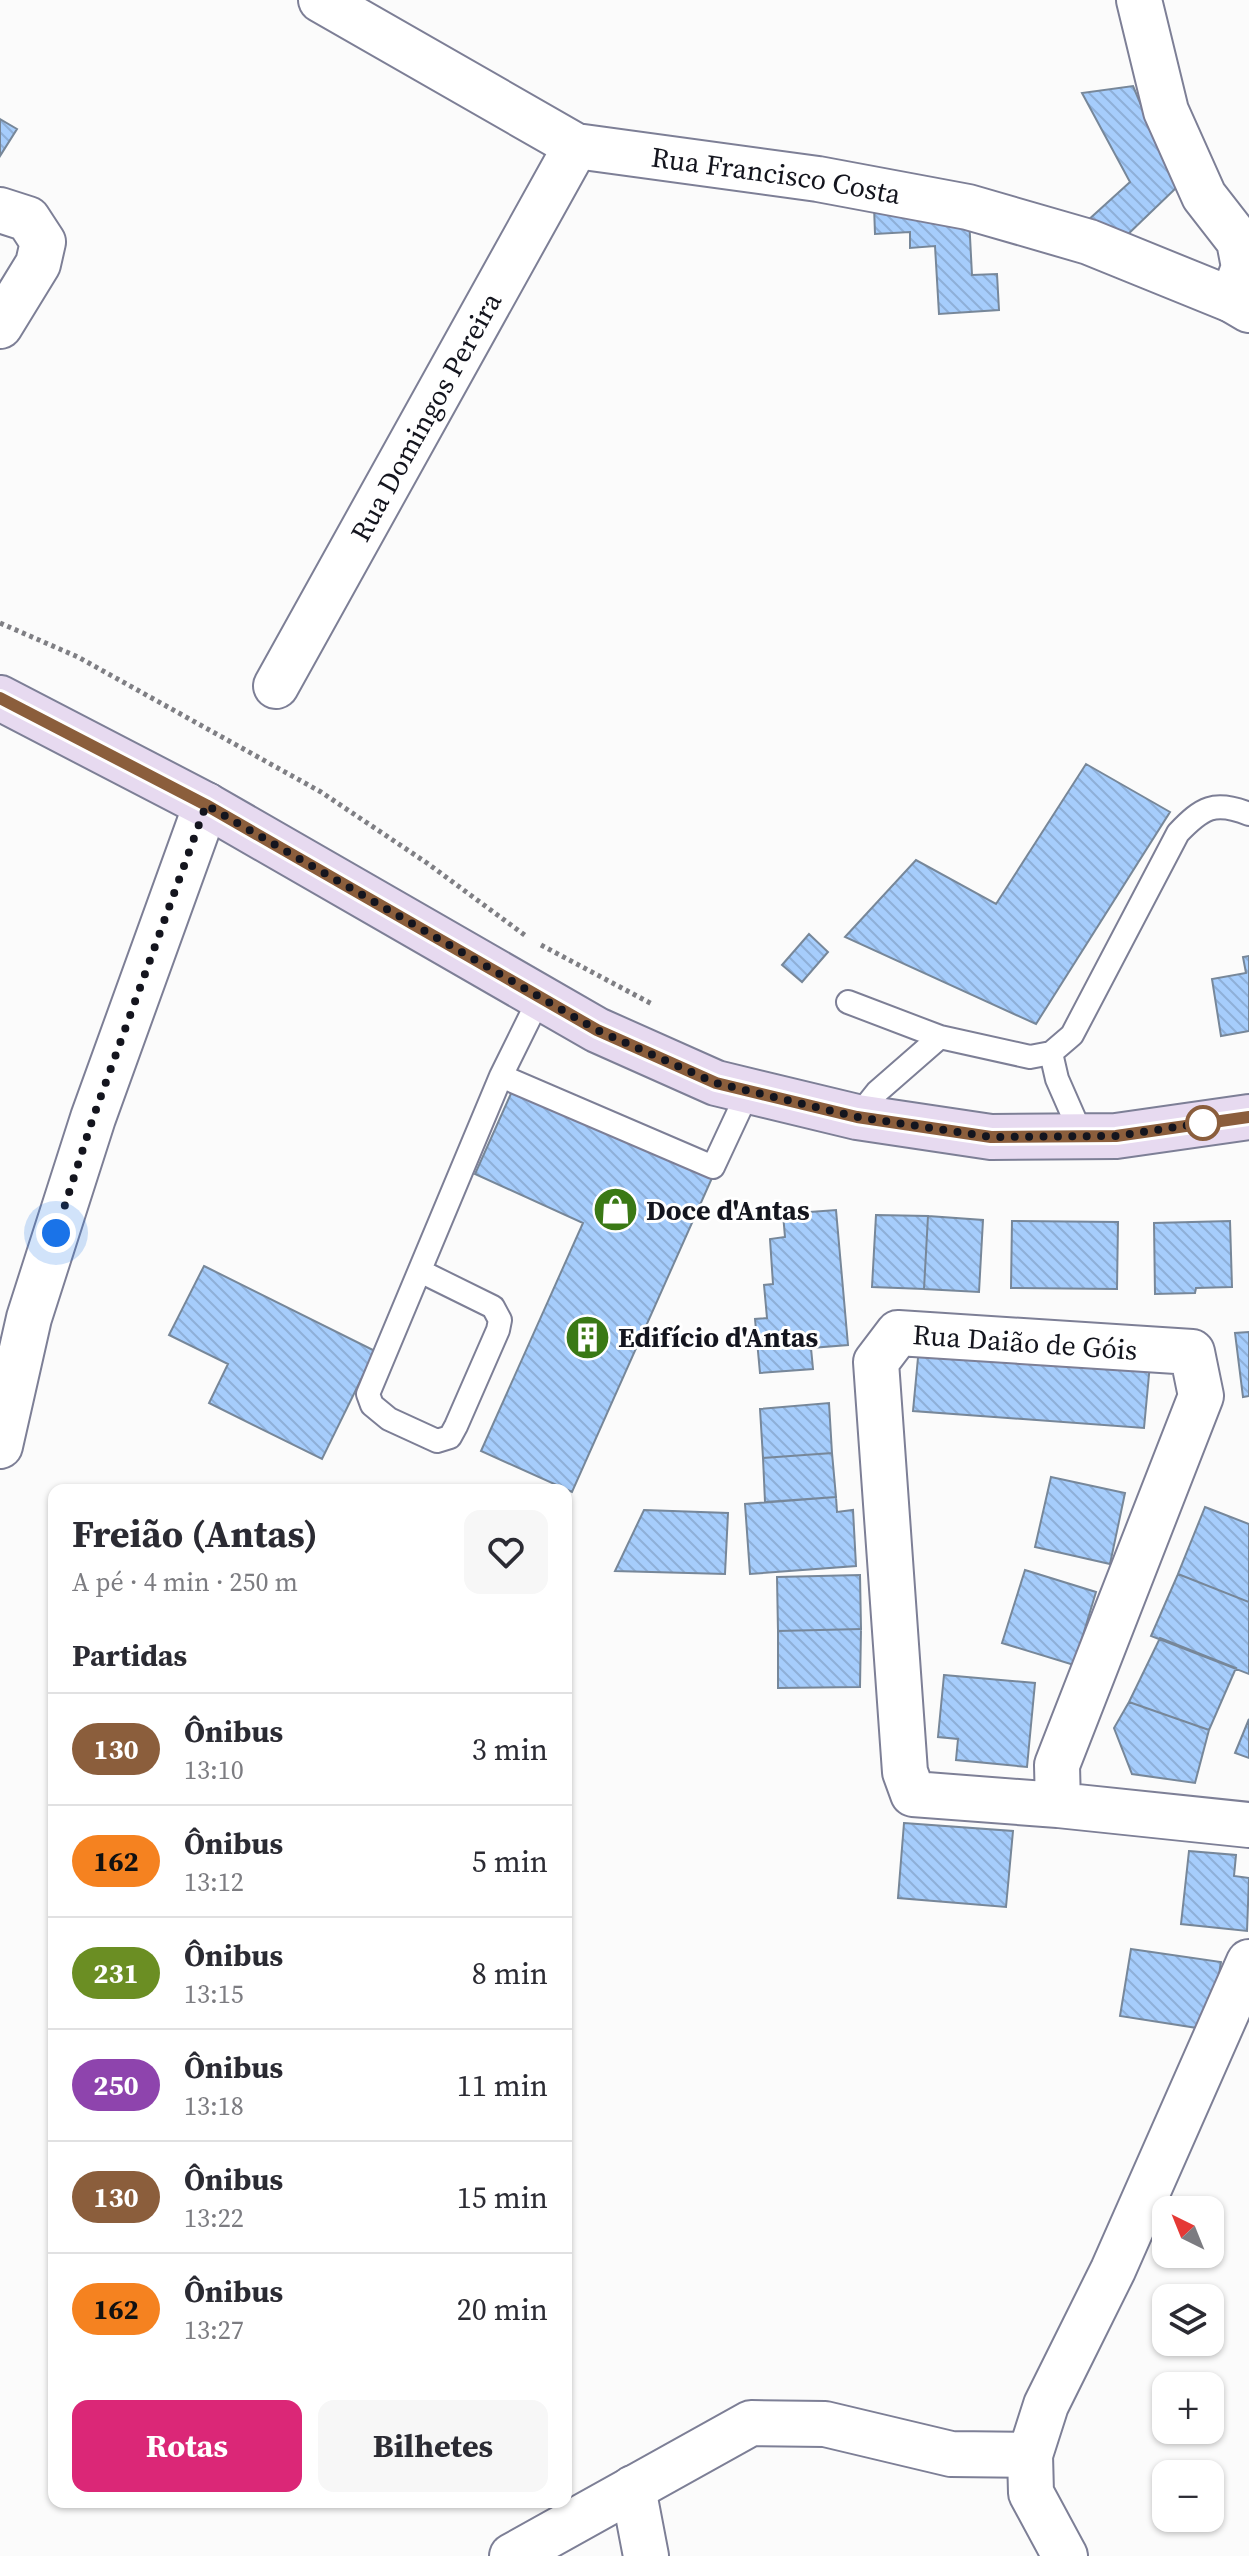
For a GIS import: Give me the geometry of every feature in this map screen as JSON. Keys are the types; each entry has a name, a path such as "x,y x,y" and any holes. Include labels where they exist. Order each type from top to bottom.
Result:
{"main road":[{"path":"0,698 206,805 597,1030 716,1083 857,1117 991,1137 1116,1136 1249,1117"}],"street":[{"name":"Rua Francisco Costa","path":"321,0 576,146 818,179 968,207 1089,242 1240,305"},
{"path":"1139,0 1166,111 1204,196 1239,241 1244,267 1240,305"},
{"name":"Rua Domingos Pereira","path":"276,686 576,146"},
{"path":"0,210 28,219 43,242 38,264 0,326"},
{"path":"0,1446 29,1318 93,1118 206,805"},
{"name":"Rua Daião de Góis","path":"1058,1805 1057,1765 1201,1396 1192,1352 898,1333 876,1362 905,1772 913,1794 1249,1825"},
{"path":"1065,2556 1031,2493 1030,2455 1046,2405 1113,2270 1249,1962"},
{"path":"512,2556 751,2423 825,2424 951,2454 1030,2455"},
{"path":"633,2488 646,2556"}],"lane":[{"path":"848,1002 940,1037 1030,1057 1051,1053 1072,1035 1178,833 1199,812 1229,806 1249,814"},
{"path":"420,1271 493,1307 500,1320 456,1426 450,1437 437,1441 389,1419 372,1405 368,1394 501,1076 540,997"},
{"path":"857,1117 877,1092 940,1037"},
{"path":"1051,1053 1057,1079 1082,1136"},
{"path":"501,1076 713,1167 748,1092"}],"path":[{"path":"0,623 78,657 321,792 427,863 527,937"},
{"path":"540,944 661,1009"}],"building":[{"path":"1133,86 1176,188 1123,239 1086,222 1130,182 1082,93"},
{"path":"0,119 17,129 0,156"},
{"path":"874,206 969,218 972,275 997,274 999,310 939,314 935,246 910,248 910,232 875,234"},
{"path":"1086,764 1170,812 1036,1024 845,937 916,860 996,904"},
{"path":"809,934 828,952 802,982 782,965"},
{"path":"1249,956 1249,1031 1221,1036 1212,979 1246,973 1243,957"},
{"name":"Edifício d'Antas","path":"513,1089 712,1178 572,1492 572,1484 554,1484 481,1451 583,1223 475,1174"},
{"path":"836,1210 848,1345 811,1348 813,1369 760,1373 755,1319 767,1318 764,1285 773,1284 770,1239 785,1237 783,1214"},
{"path":"876,1215 928,1216 924,1289 872,1287"},
{"path":"928,1216 983,1220 979,1292 924,1289"},
{"path":"1012,1221 1118,1222 1117,1289 1011,1288"},
{"path":"1230,1221 1232,1287 1196,1288 1195,1293 1155,1294 1154,1223"},
{"path":"204,1266 375,1351 322,1459 209,1403 228,1364 169,1335"},
{"path":"1249,1332 1249,1396 1243,1397 1235,1333"},
{"path":"919,1347 1150,1364 1144,1428 913,1411"},
{"path":"829,1403 832,1453 763,1458 760,1409"},
{"path":"832,1453 836,1497 765,1502 763,1458"},
{"path":"1051,1477 1125,1493 1110,1564 1035,1547"},
{"path":"836,1497 837,1512 853,1510 856,1566 750,1574 745,1504"},
{"path":"1205,1507 1249,1524 1249,1602 1178,1574"},
{"path":"644,1510 728,1513 725,1574 615,1571"},
{"path":"1025,1570 1096,1592 1074,1665 1002,1643"},
{"path":"1178,1574 1249,1602 1249,1674 1151,1636"},
{"path":"860,1575 861,1629 778,1631 777,1577"},
{"path":"861,1629 860,1687 778,1688 778,1631"},
{"path":"1160,1638 1236,1668 1209,1730 1129,1702"},
{"path":"944,1675 1035,1683 1027,1767 956,1760 958,1739 938,1737"},
{"path":"1129,1702 1209,1730 1195,1783 1132,1774 1114,1728"},
{"path":"1249,1719 1249,1758 1235,1753"},
{"path":"904,1823 1013,1831 1006,1907 898,1898"},
{"path":"1189,1851 1236,1855 1234,1876 1249,1878 1247,1931 1181,1924"},
{"path":"1131,1949 1221,1962 1210,2030 1120,2016"}],"bus line":[{"name":"130","path":"0,698 206,805 597,1030 716,1083 857,1117 991,1137 1116,1136 1249,1117"}],"place":[{"name":"Doce d'Antas","path":"615,1210"},
{"name":"Edifício d'Antas","path":"587,1337"}],"route":[{"path":"56,1233 93,1118 206,805 597,1030 716,1083 857,1117 991,1137 1116,1136 1203,1123"}]}
